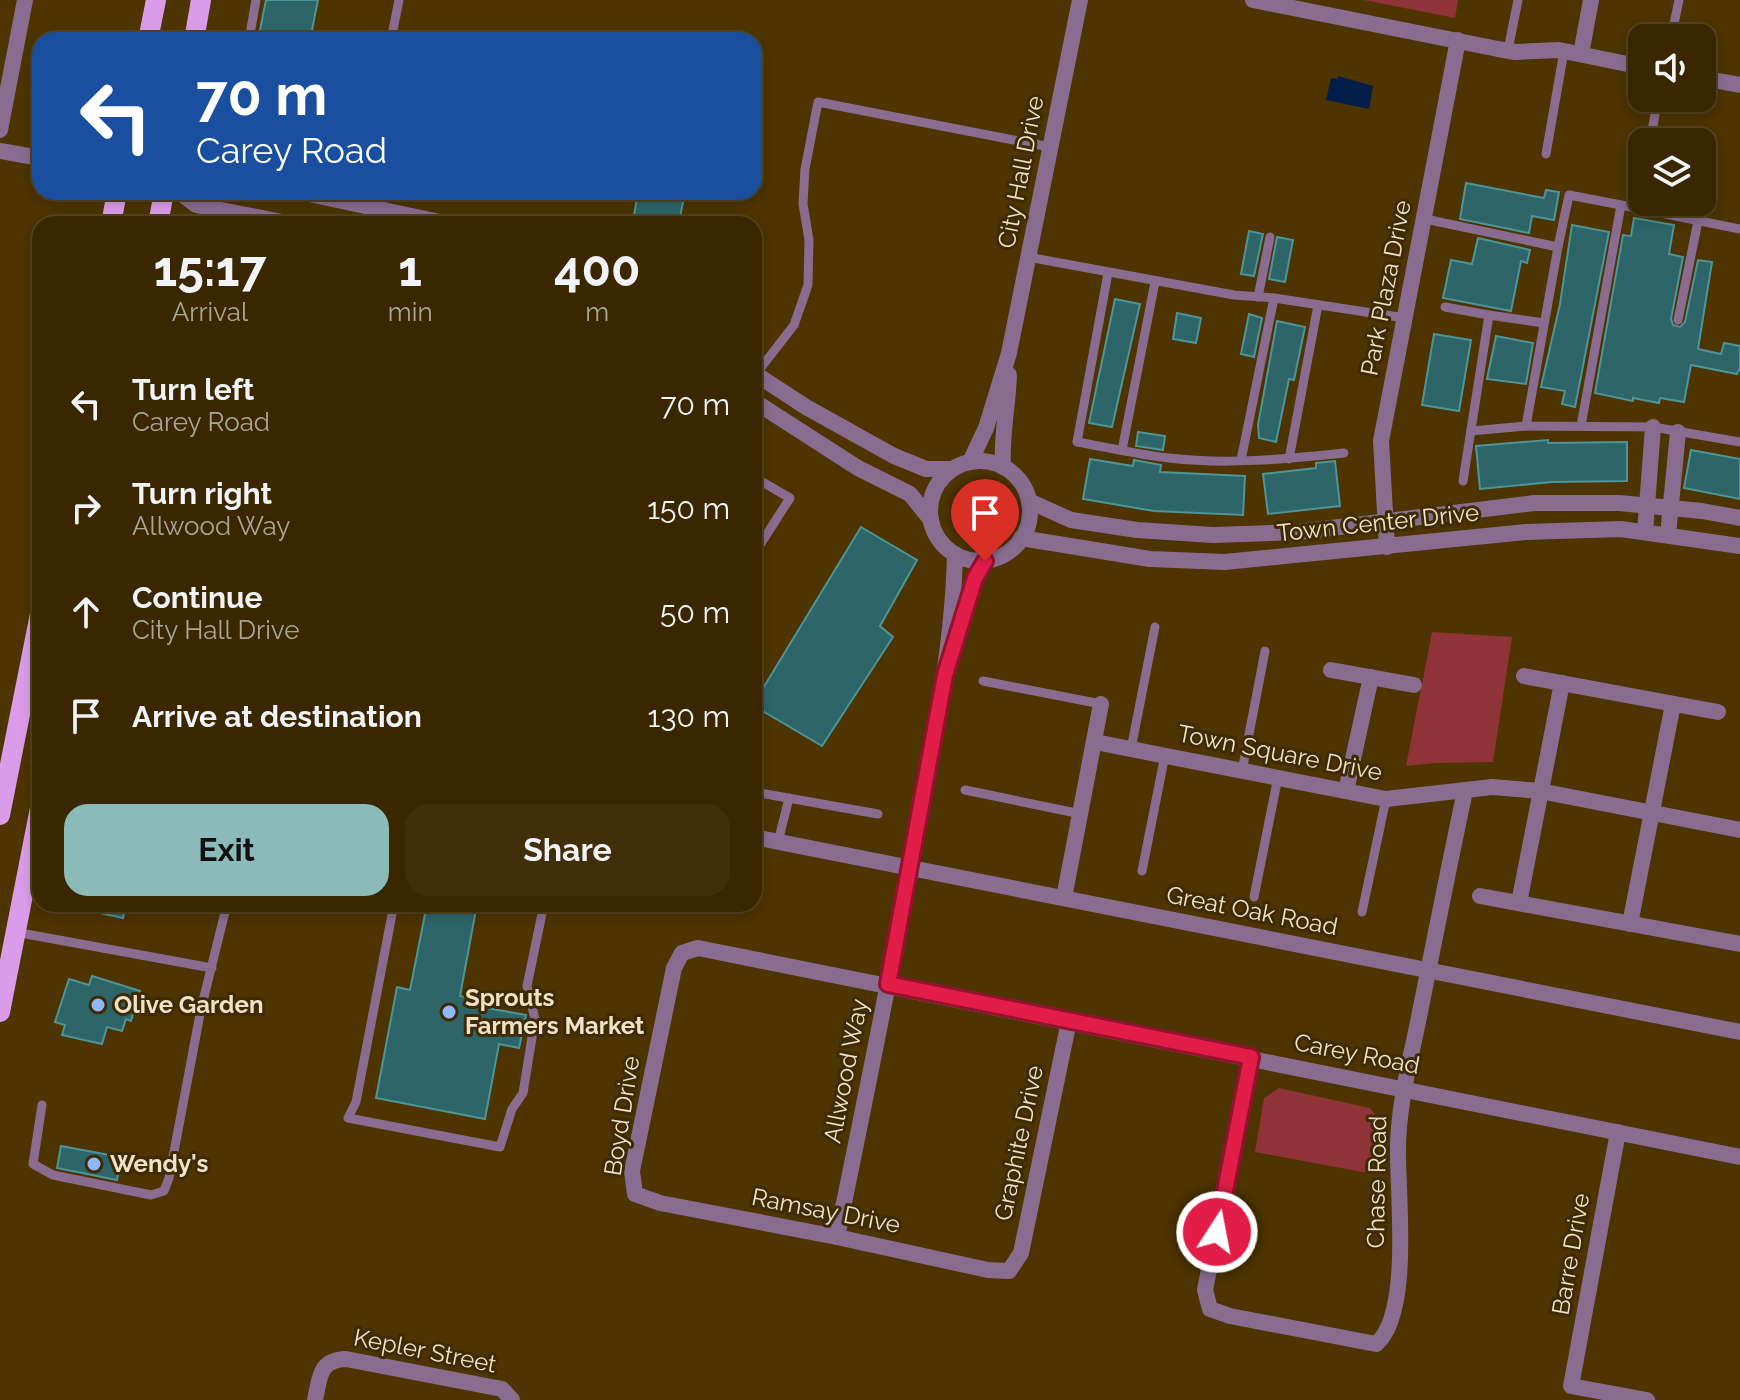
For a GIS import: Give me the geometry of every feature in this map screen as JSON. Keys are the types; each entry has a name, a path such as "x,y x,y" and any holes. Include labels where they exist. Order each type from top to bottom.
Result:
{"main road":[{"path":"150,32 156,0"},
{"path":"195,32 201,0"},
{"path":"0,815 32,654"},
{"path":"0,1012 8,931 32,839"}],"street":[{"path":"0,130 25,0"},
{"name":"City Hall Drive","path":"970,462 986,428 1009,353 1080,0"},
{"path":"1253,0 1508,50 1572,53 1628,64"},
{"path":"1572,53 1591,0"},
{"name":"Park Plaza Drive","path":"1387,547 1381,441 1458,40"},
{"path":"1716,81 1740,85"},
{"path":"0,151 32,157"},
{"path":"189,200 196,205 252,216"},
{"path":"366,200 421,216"},
{"name":"City Hall Drive","path":"1003,467 1009,353"},
{"path":"762,379 894,456 926,469 952,469"},
{"path":"762,406 858,468 910,494 931,520 941,542 955,554 969,560 985,561 1005,553 1021,538 1029,516 1029,501"},
{"path":"1645,532 1653,427"},
{"path":"1668,535 1678,432"},
{"path":"931,520 930,506 934,491 952,469 983,461 1003,467"},
{"name":"Town Center Drive","path":"1003,467 1020,481 1029,501 1071,520 1137,530 1198,534 1299,532 1534,503 1648,505 1740,518"},
{"name":"Town Center Drive","path":"1021,538 1150,559 1225,562 1526,532 1621,529 1740,546"},
{"path":"911,867 945,675 955,554"},
{"path":"945,675 975,578 985,561"},
{"path":"1331,670 1414,685"},
{"path":"1524,676 1718,712"},
{"path":"1346,791 1371,677"},
{"path":"1519,903 1562,683"},
{"path":"1064,898 1101,704"},
{"path":"1630,924 1673,704"},
{"name":"Town Square Drive","path":"1095,742 1386,799 1492,787 1540,791 1740,830"},
{"name":"Chase Road","path":"1251,1057 1205,1290 1210,1309 1230,1316 1376,1344 1388,1330 1398,1282 1402,1231 1398,1152 1405,1089 1465,791"},
{"name":"Great Oak Road","path":"762,839 1740,1032"},
{"name":"Allwood Way","path":"837,1237 911,867"},
{"path":"1480,896 1740,944"},
{"name":"Carey Road","path":"682,953 698,948 888,984 1740,1157"},
{"name":"Boyd Drive","path":"635,1194 632,1171 674,968 682,953"},
{"name":"Graphite Drive","path":"1009,1271 1021,1253 1069,1021"},
{"name":"Barre Drive","path":"1618,1132 1571,1386 1647,1400"},
{"name":"Ramsay Drive","path":"635,1194 660,1203 988,1270 1009,1271"},
{"name":"Kepler Street","path":"315,1400 326,1364 336,1359 502,1389 512,1400"}],"lane":[{"path":"250,32 256,0"},
{"path":"393,32 399,0"},
{"path":"1508,50 1518,0"},
{"path":"1674,24 1679,0"},
{"path":"1546,154 1572,53"},
{"path":"762,366 794,325 808,285 809,240 803,193 818,102 1050,147"},
{"path":"1526,426 1569,195 1740,229"},
{"path":"1581,426 1621,205"},
{"path":"1425,219 1558,247"},
{"path":"1678,320 1698,221"},
{"path":"1258,297 1270,237"},
{"path":"1028,257 1155,282 1405,318"},
{"path":"1108,273 1077,442 1168,458 1289,459 1344,453"},
{"path":"1122,450 1155,282"},
{"path":"1241,460 1274,298"},
{"path":"1289,459 1318,305"},
{"path":"1445,307 1544,323"},
{"path":"1463,481 1489,315"},
{"path":"1471,431 1526,426 1653,427 1740,442"},
{"path":"762,482 790,498 762,541"},
{"path":"1131,749 1155,627"},
{"path":"1242,771 1265,651"},
{"path":"983,681 1101,704"},
{"path":"1142,871 1165,755"},
{"path":"1254,897 1278,777"},
{"path":"965,790 1081,814"},
{"path":"762,793 878,814"},
{"path":"778,842 789,798"},
{"path":"1362,912 1386,799"},
{"path":"42,1105 33,1153 33,1164 40,1169 53,1175 151,1195 164,1191 201,1009 225,912"},
{"path":"392,912 356,1102 348,1118 500,1147 512,1109 523,1093 535,1019 527,986 542,912"},
{"path":"8,931 212,968"}],"shaded area":[{"path":"1364,0 1458,0 1455,18"},
{"path":"1432,632 1512,637 1493,762 1406,766"},
{"path":"1279,1088 1370,1108 1377,1117 1373,1174 1255,1152 1264,1098"}],"water":[{"path":"1338,76 1373,86 1369,109 1326,100 1331,78 1337,79"}],"building":[{"path":"266,0 318,0 312,32 260,32"},
{"path":"1466,183 1544,198 1546,190 1559,192 1554,220 1532,216 1529,233 1460,219"},
{"path":"637,200 683,200 680,216 634,216"},
{"path":"1634,218 1674,225 1669,254 1683,257 1671,319 1673,325 1680,327 1685,322 1698,260 1712,262 1698,349 1721,354 1724,343 1740,346 1737,374 1691,365 1684,402 1660,398 1659,403 1633,398 1633,401 1595,393 1623,235 1631,236"},
{"path":"1572,225 1609,232 1575,407 1562,404 1565,391 1541,387 1560,304"},
{"path":"1249,231 1263,234 1254,276 1241,274"},
{"path":"1277,237 1293,240 1285,282 1269,279"},
{"path":"1478,238 1530,250 1527,263 1521,261 1511,311 1443,298 1451,260 1472,264"},
{"path":"1115,299 1140,304 1112,427 1089,423"},
{"path":"1177,313 1201,318 1196,343 1173,339"},
{"path":"1249,314 1262,318 1254,357 1241,354"},
{"path":"1277,321 1305,327 1294,380 1289,379 1276,442 1259,438 1258,425"},
{"path":"1434,334 1471,340 1459,411 1422,405"},
{"path":"1496,336 1533,343 1526,384 1487,379"},
{"path":"1138,432 1165,436 1163,450 1136,446"},
{"path":"1548,440 1548,443 1627,442 1627,481 1552,482 1480,489 1476,446"},
{"path":"1691,450 1740,459 1740,499 1684,488"},
{"path":"1090,459 1133,466 1134,460 1161,465 1160,472 1245,476 1243,515 1154,511 1083,499"},
{"path":"1335,461 1340,506 1268,514 1263,474 1316,468 1316,463"},
{"path":"861,527 917,560 880,626 893,637 822,746 762,711 762,690"},
{"path":"95,912 124,912 123,918"},
{"name":"Sprouts Farmers Market","path":"425,912 476,912 460,996 489,1002 487,1008 526,1015 519,1048 499,1044 485,1119 376,1098 397,987 410,990"},
{"name":"Olive Garden","path":"92,976 140,991 131,1021 126,1019 122,1031 107,1027 102,1044 62,1035 65,1025 55,1022 69,979 89,985"},
{"name":"Wendy's","path":"61,1146 131,1159 128,1171 119,1169 117,1180 57,1168"}],"place":[{"name":"Olive Garden","path":"98,1005"},
{"name":"Sprouts Farmers Market","path":"449,1012"},
{"name":"Wendy's","path":"94,1164"}],"route":[{"path":"985,561 975,578 945,675 888,984 1251,1057 1217,1232"}]}
